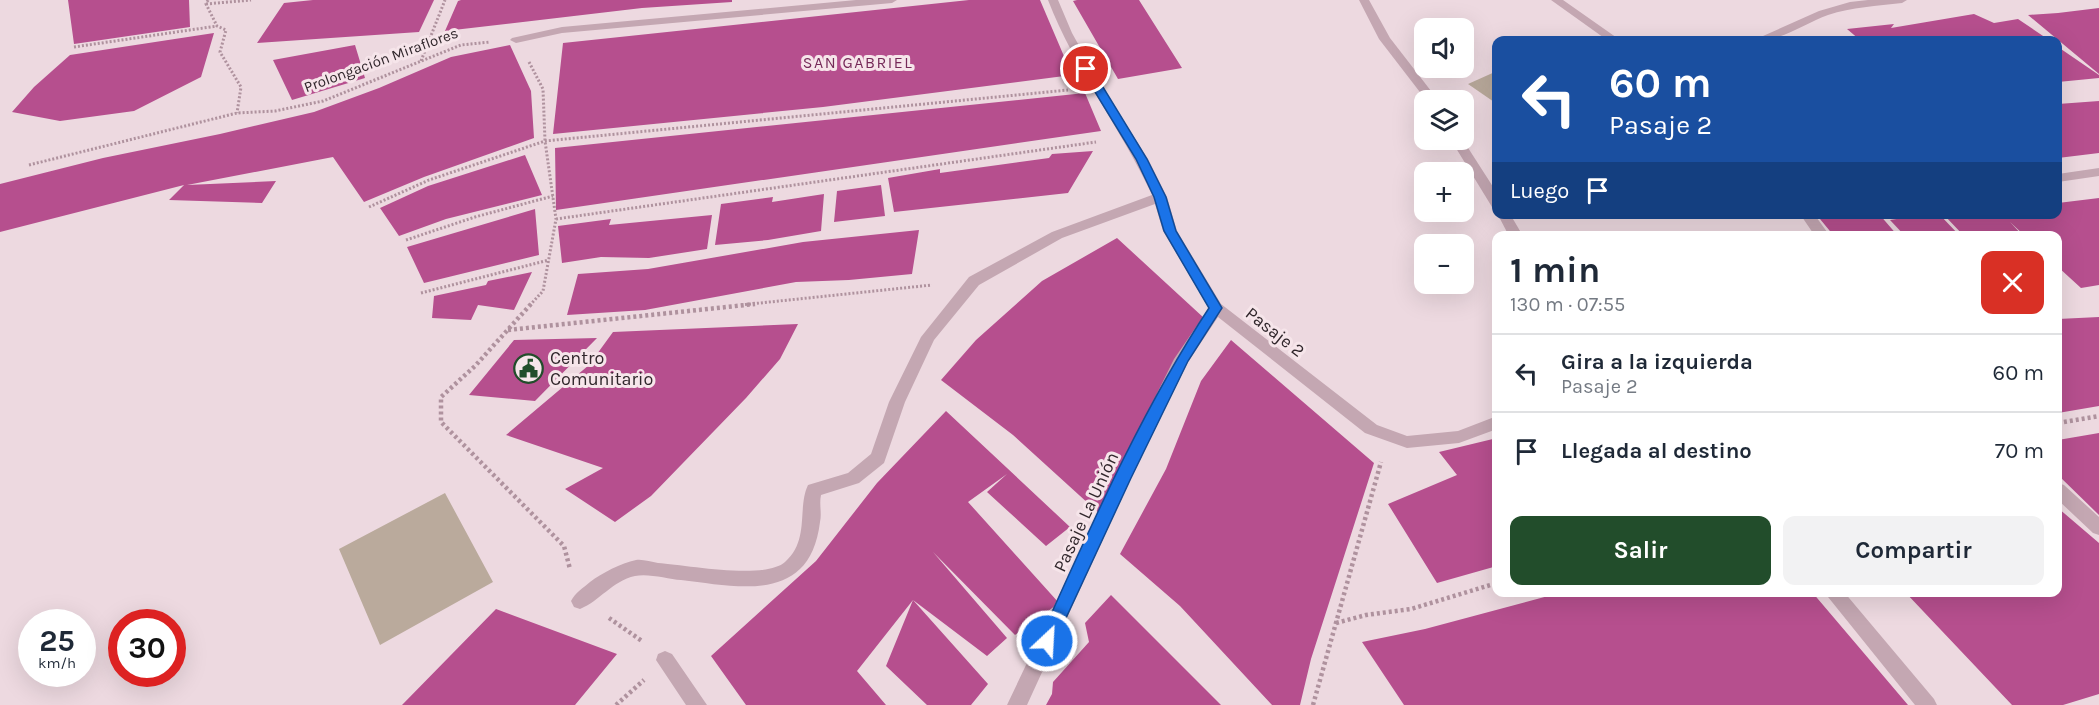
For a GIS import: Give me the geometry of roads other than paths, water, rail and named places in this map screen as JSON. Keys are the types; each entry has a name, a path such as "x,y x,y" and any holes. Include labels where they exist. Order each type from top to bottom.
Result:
{"street":[{"path":"516,40 562,30 892,0"},
{"name":"Pasaje 2","path":"1053,0 1066,33 1096,87 1130,137 1160,197 1170,231 1216,308 1371,429 1407,442 1459,437 1492,424"},
{"path":"1364,0 1385,39 1424,90"},
{"path":"1556,0 1608,36"},
{"path":"1770,36 1850,5 1902,0"},
{"path":"1463,150 1492,196"},
{"path":"2062,177 2099,172"},
{"path":"580,601 606,580 636,568 741,579 777,576 792,567 804,548 812,523 814,490 853,478 878,458 897,402 928,337 974,281 1057,235 1160,197"},
{"path":"1810,219 1819,231"},
{"name":"Pasaje La Unión","path":"1017,705 1182,359 1216,308"},
{"path":"2062,494 2099,528"},
{"path":"1837,597 1927,705"},
{"path":"665,660 697,705"}],"place":[{"name":"Centro Comunitario","path":"529,368"}],"district":[{"name":"SAN GABRIEL","path":"858,62"}]}
